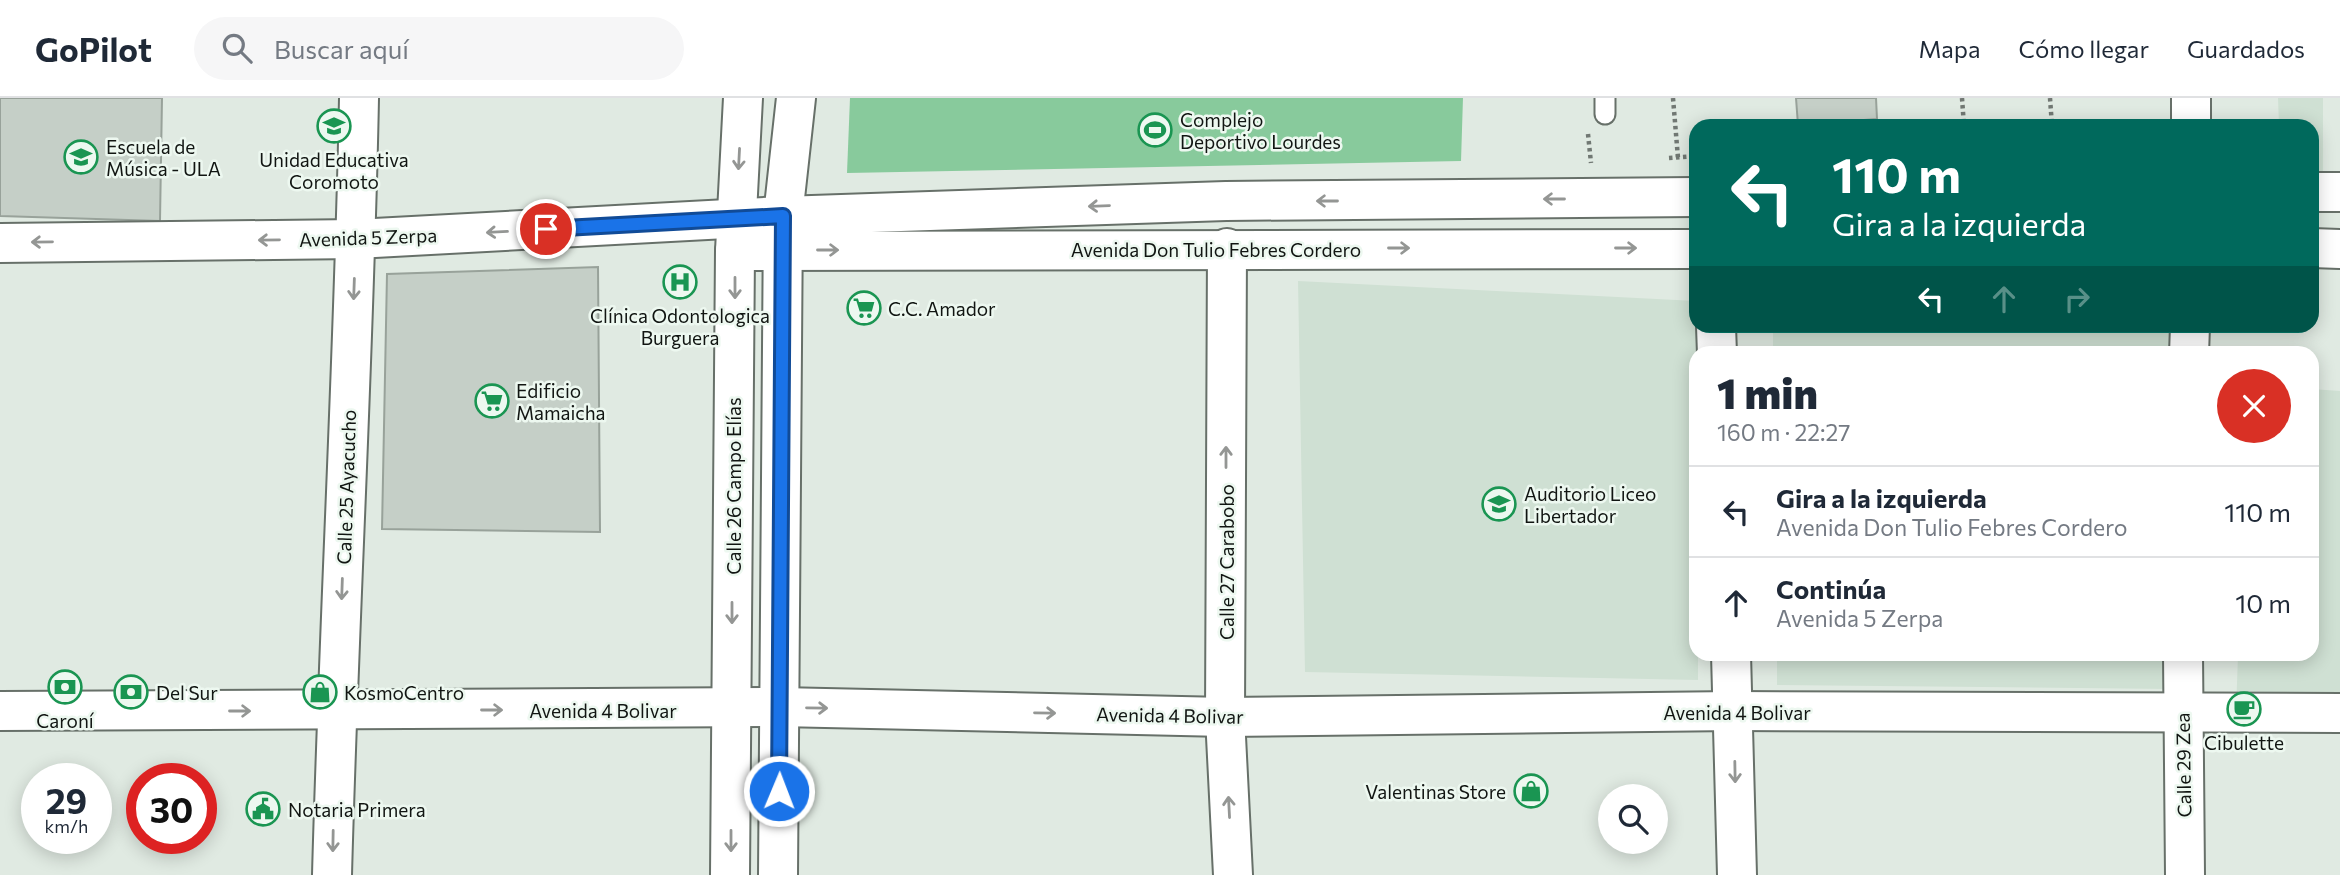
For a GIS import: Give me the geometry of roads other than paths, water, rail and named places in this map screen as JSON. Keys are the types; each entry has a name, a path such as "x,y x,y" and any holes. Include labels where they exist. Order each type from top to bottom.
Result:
{"street":[{"name":"Calle 25 Ayacucho","path":"332,875 359,98"},
{"name":"Calle 26 Campo Elías","path":"730,875 736,235 743,98"},
{"path":"778,875 783,233 796,98"},
{"path":"2191,98 2191,119"},
{"path":"2319,192 2340,192"},
{"name":"Avenida Don Tulio Febres Cordero","path":"736,235 1226,201 1689,197"},
{"name":"Avenida Don Tulio Febres Cordero","path":"783,233 1227,248 1689,248"},
{"name":"Avenida 5 Zerpa","path":"0,243 736,235"},
{"name":"Calle 27 Carabobo","path":"1227,248 1225,717 1233,875"},
{"path":"2319,248 2340,249"},
{"path":"1731,661 1737,875"},
{"name":"Calle 29 Zea","path":"2183,661 2185,875"},
{"name":"Avenida 4 Bolivar","path":"0,711 780,707 1225,717 1734,711 2340,713"}],"place":[{"name":"Unidad Educativa Coromoto","path":"334,126"},
{"name":"Complejo Deportivo Lourdes","path":"1155,130"},
{"name":"Escuela de Música - ULA","path":"81,157"},
{"name":"Clínica Odontologica Burguera","path":"680,282"},
{"name":"C.C. Amador","path":"864,308"},
{"name":"Edificio Mamaicha","path":"492,401"},
{"name":"Auditorio Liceo Libertador","path":"1499,504"},
{"name":"Caroní","path":"65,687"},
{"name":"Del Sur","path":"131,692"},
{"name":"KosmoCentro","path":"320,692"},
{"name":"Cibulette","path":"2244,709"},
{"name":"Valentinas Store","path":"1531,791"},
{"name":"Notaria Primera","path":"263,809"}]}
